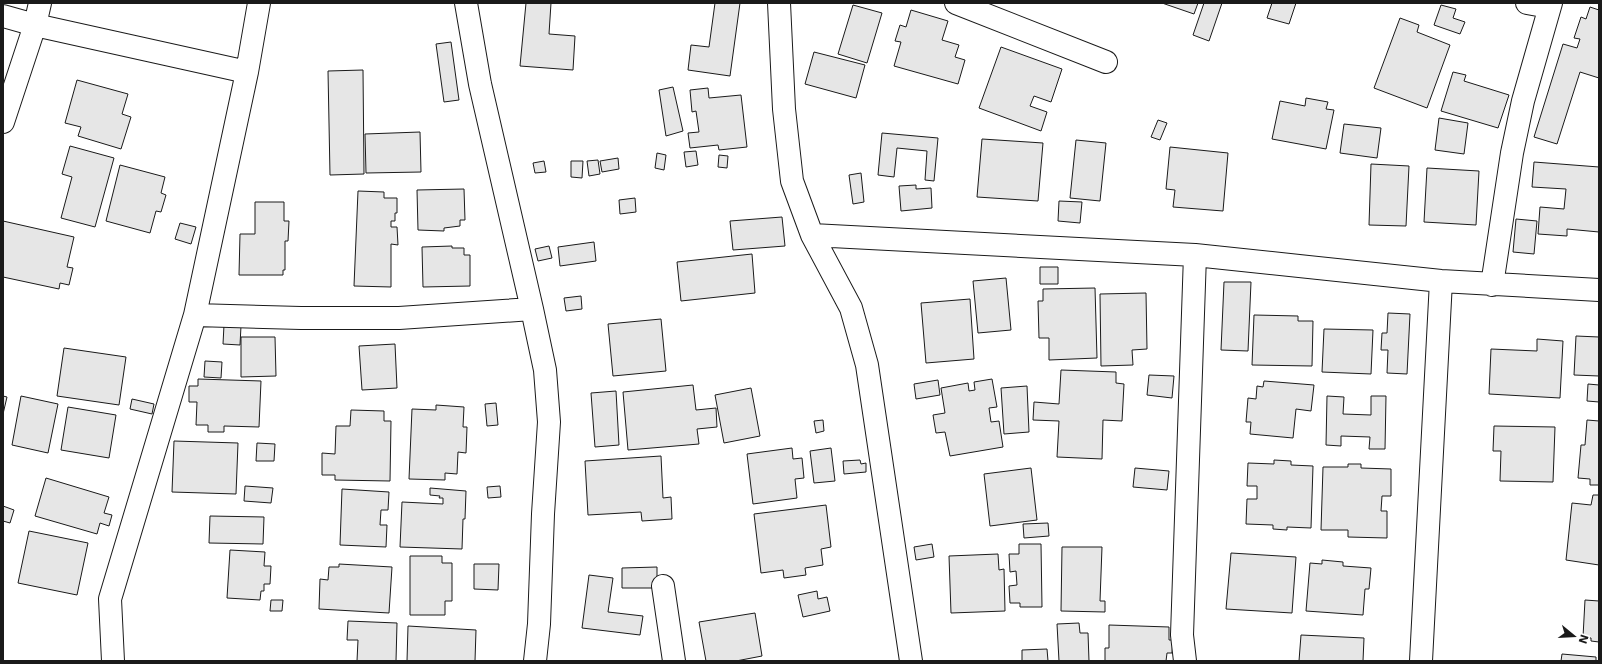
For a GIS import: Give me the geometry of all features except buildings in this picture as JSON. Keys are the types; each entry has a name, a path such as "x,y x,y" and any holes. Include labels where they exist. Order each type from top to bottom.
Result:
{"street":[{"path":"3,122 35,26 40,3"},
{"path":"112,661 110,599 195,315 247,72 259,3"},
{"path":"466,3 480,84 532,309 544,370 549,422 543,514 539,624 535,661"},
{"path":"779,3 784,108 792,181 812,235 851,308 867,365 911,661"},
{"path":"956,3 1106,62"},
{"path":"1492,284 1512,153 1522,101 1550,5 1527,3"},
{"path":"3,16 35,26 247,72"},
{"path":"812,235 1195,255 1441,281 1599,290"},
{"path":"1185,661 1182,635 1195,255"},
{"path":"1421,661 1441,281"},
{"path":"195,315 301,318 399,318 532,309"},
{"path":"663,586 674,661"}]}
